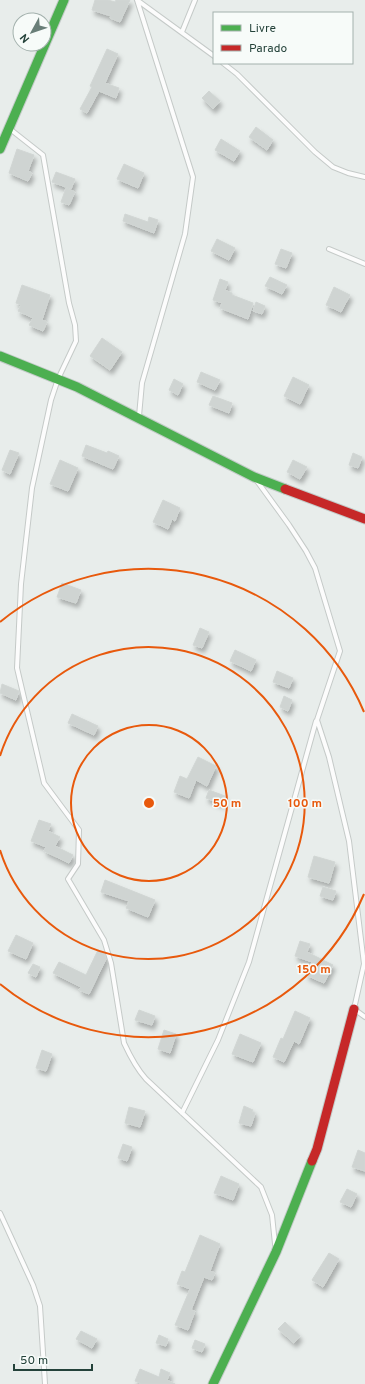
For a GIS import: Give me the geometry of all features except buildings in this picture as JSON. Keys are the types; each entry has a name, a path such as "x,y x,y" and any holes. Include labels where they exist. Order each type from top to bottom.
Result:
{"street":[{"path":"0,149 64,0"},
{"path":"0,356 77,387 254,477 365,520"},
{"path":"214,1384 276,1252 317,1149 354,1009"}],"lane":[{"path":"137,0 213,55"},
{"path":"137,0 194,177 185,234 142,383 139,419"},
{"path":"182,32 195,0"},
{"path":"224,64 237,74 315,152 333,167 348,173 365,176"},
{"path":"9,129 43,155 69,303 75,325 76,341 58,380 51,400 32,488 21,584 17,668 44,782 79,830 78,864 68,879 104,940 111,963 124,1043 136,1067 146,1079 261,1187 272,1216 276,1252"},
{"path":"329,249 365,264"},
{"path":"182,1113 218,1040 249,962 317,720 340,651 315,568 289,525 254,477"},
{"path":"317,720 349,841 364,964 354,1009 365,1017"},
{"path":"0,1212 34,1285 40,1306 45,1384"}],"traffic: fast":[{"path":"0,149 64,0"},
{"path":"0,356 77,387 254,477 285,489"},
{"path":"213,1384 276,1252 312,1161"}],"traffic: jam":[{"path":"285,489 365,519"},
{"path":"312,1161 317,1149 354,1009"}]}
